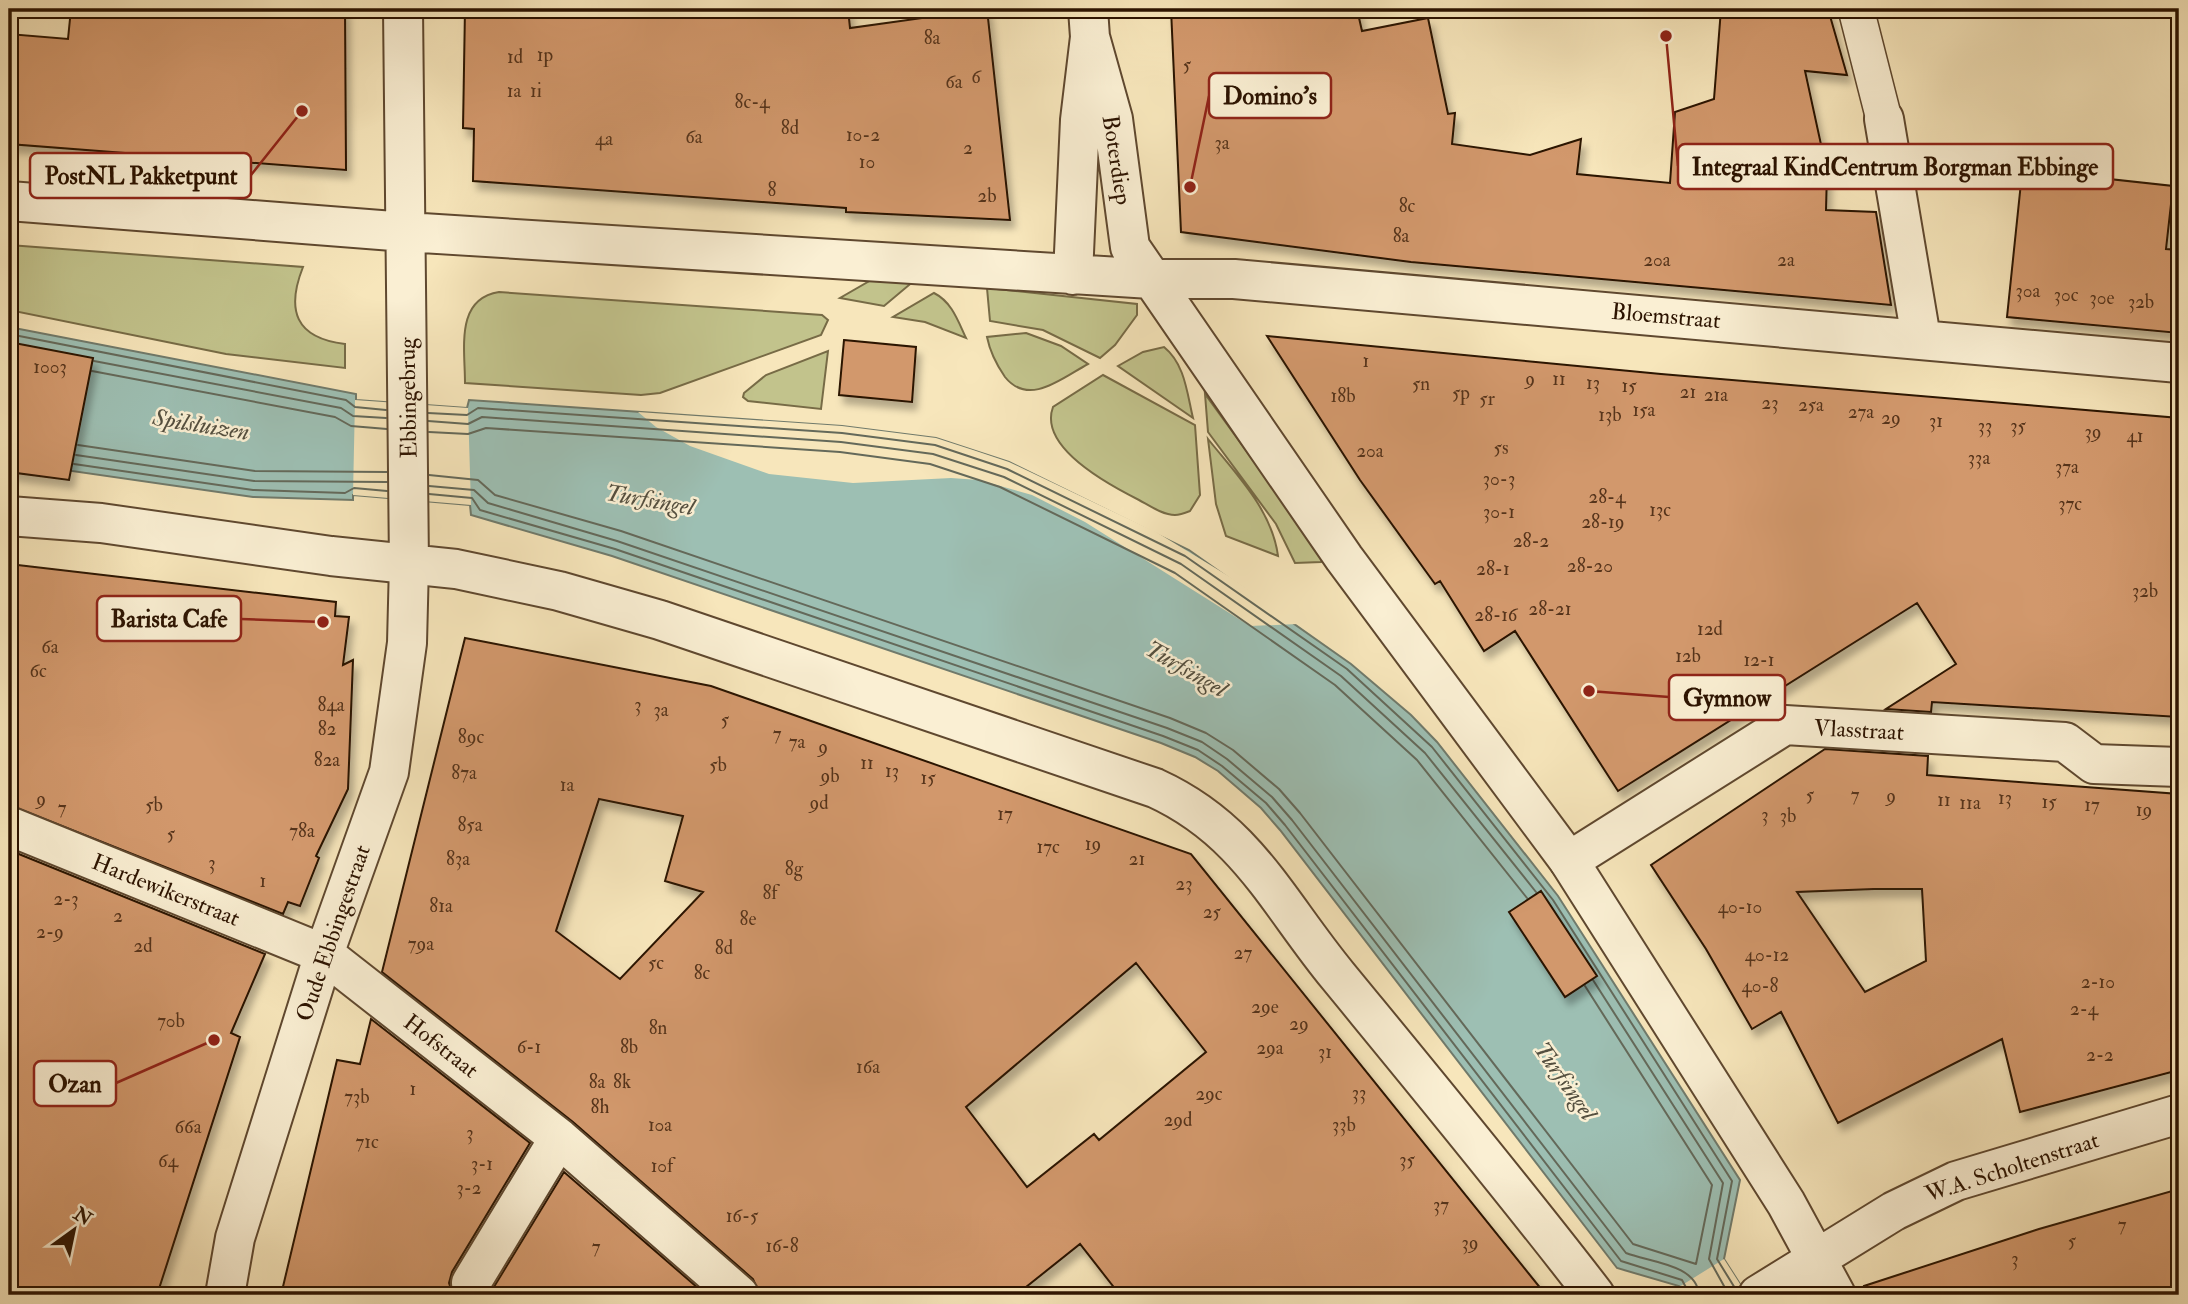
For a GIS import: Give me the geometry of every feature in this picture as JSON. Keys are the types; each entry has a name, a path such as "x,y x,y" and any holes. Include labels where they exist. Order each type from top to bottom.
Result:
{"street":[{"name":"Ebbingebrug","path":"403,9 409,564"},
{"path":"1856,9 1884,119 1921,338"},
{"name":"Boterdiep","path":"1073,275 1080,120 1089,23"},
{"name":"Boterdiep","path":"1089,23 1113,119 1130,247 1152,279"},
{"path":"9,201 406,232 1152,279 1344,558 1569,861 1786,1203 1836,1295"},
{"name":"Bloemstraat","path":"1152,279 1234,279 2179,363"},
{"path":"9,516 101,523 456,569 559,591 660,620 1155,788 1205,814 1247,854 1332,970 1516,1193 1595,1295"},
{"name":"Oude Ebbingestraat","path":"225,1295 235,1238 324,954 389,772 407,643 409,564"},
{"name":"Vlasstraat","path":"1569,861 1785,725 2065,742 2094,764 2179,766"},
{"name":"Hardewikerstraat","path":"9,826 324,954"},
{"name":"Hofstraat","path":"324,954 559,1138 739,1295"},
{"name":"W.A. Scholtenstraat","path":"1758,1295 1894,1211 1956,1181 2179,1114"},
{"path":"471,1283 559,1138"}],"green space":[{"path":"9,245 303,267 295,296 299,319 305,328 315,335 345,344 345,368 226,354 9,310"},
{"path":"873,279 915,280 884,306 840,298"},
{"path":"987,288 1137,304 1137,315 1115,345 1100,358 1043,330 990,321"},
{"path":"499,292 822,315 828,320 821,335 660,393 641,395 465,383 464,341 469,315 475,304 485,296"},
{"path":"934,293 950,307 966,338 925,322 893,317"},
{"path":"1026,333 1061,346 1088,364 1046,387 1024,390 1014,386 999,367 987,337"},
{"path":"1164,347 1181,370 1193,418 1118,366 1143,352"},
{"path":"828,351 821,409 748,401 743,397 744,393 766,375"},
{"path":"1103,375 1195,425 1200,495 1190,511 1177,515 1166,514 1127,494 1080,464 1056,437 1051,422 1053,407"},
{"path":"1205,394 1323,556 1321,562 1295,563 1276,524 1208,432"},
{"path":"1208,439 1261,508 1278,556 1226,536 1216,504"}],"water":[{"path":"9,327 356,394 356,400 467,408 469,400 842,426 936,438 1009,462 1189,550 1351,664 1411,715 1437,742 1558,896 1740,1180 1724,1259 1747,1295 1685,1295 1679,1286 1617,1268 1280,830 1261,808 1218,771 1195,757 1161,743 612,556 471,515 470,505 353,495 353,500 253,497 9,462"}],"pier":[{"path":"355,400 468,408 471,505 353,495"},
{"path":"638,412 842,426 936,438 1009,462 1156,532 1230,577 1298,624 1250,626 1085,522 1032,495 979,480 951,478 853,483 769,474 690,446 656,427"},
{"path":"1724,1259 1747,1295 1685,1295 1679,1287"}],"building":[{"path":"71,9 123,15 124,9 345,9 346,170 9,144 9,34 68,39"},
{"path":"465,9 848,9 850,28 937,16 936,9 987,9 1010,220 846,212 846,208 473,181 474,129 463,128"},
{"path":"1171,9 1357,9 1362,31 1428,18 1448,114 1455,113 1452,144 1530,155 1581,139 1577,174 1670,183 1675,112 1714,99 1721,9 1828,9 1847,75 1805,71 1827,172 1826,210 1876,212 1891,305 1411,262 1181,232"},
{"path":"2022,173 2073,178 2072,175 2173,186 2166,249 2179,250 2179,333 2007,317"},
{"path":"1267,336 1661,374 2179,418 2179,717 1932,702 1931,712 1886,709 1956,664 1917,603 1618,791 1515,631 1484,651 1440,581 1435,584 1360,480"},
{"path":"844,340 916,347 912,402 839,395"},
{"path":"9,342 93,358 69,480 9,472"},
{"path":"9,564 336,602 335,616 349,617 343,665 353,660 348,789 316,856 319,858 300,906 288,902 283,914 9,805"},
{"path":"465,638 711,686 1191,854 1546,1295 1120,1295 1080,1244 1016,1295 760,1295 753,1279 573,1122 382,972","holes":["599,799 683,816 665,881 703,892 620,979 556,931","1136,963 1206,1052 1099,1140 1094,1134 1027,1187 966,1107"]},
{"path":"1825,749 1928,756 1927,775 2179,794 2179,1070 2020,1112 2002,1039 1838,1123 1781,1012 1752,1029 1706,949 1651,865","holes":["1922,889 1926,961 1865,992 1797,892"]},
{"path":"9,850 265,954 231,1033 240,1037 157,1295 9,1295"},
{"path":"1541,891 1597,976 1565,997 1509,912"},
{"path":"371,1019 530,1143 452,1272 449,1283 453,1295 281,1295 337,1060 360,1064"},
{"path":"564,1172 706,1295 489,1295"},
{"path":"2179,1189 2179,1295 1866,1295 1864,1286 2039,1229"}],"place":[{"name":"Integraal KindCentrum Borgman Ebbinge","path":"1666,36"},
{"name":"PostNL Pakketpunt","path":"302,111"},
{"name":"Domino's","path":"1190,187"},
{"name":"Barista Cafe","path":"323,622"},
{"name":"Gymnow","path":"1589,691"},
{"name":"Ozan","path":"214,1040"}],"water label":[{"name":"Spilsluizen","path":"201,425"},
{"name":"Turfsingel","path":"650,500"},
{"name":"Turfsingel","path":"1186,669"},
{"name":"Turfsingel","path":"1565,1081"}]}
